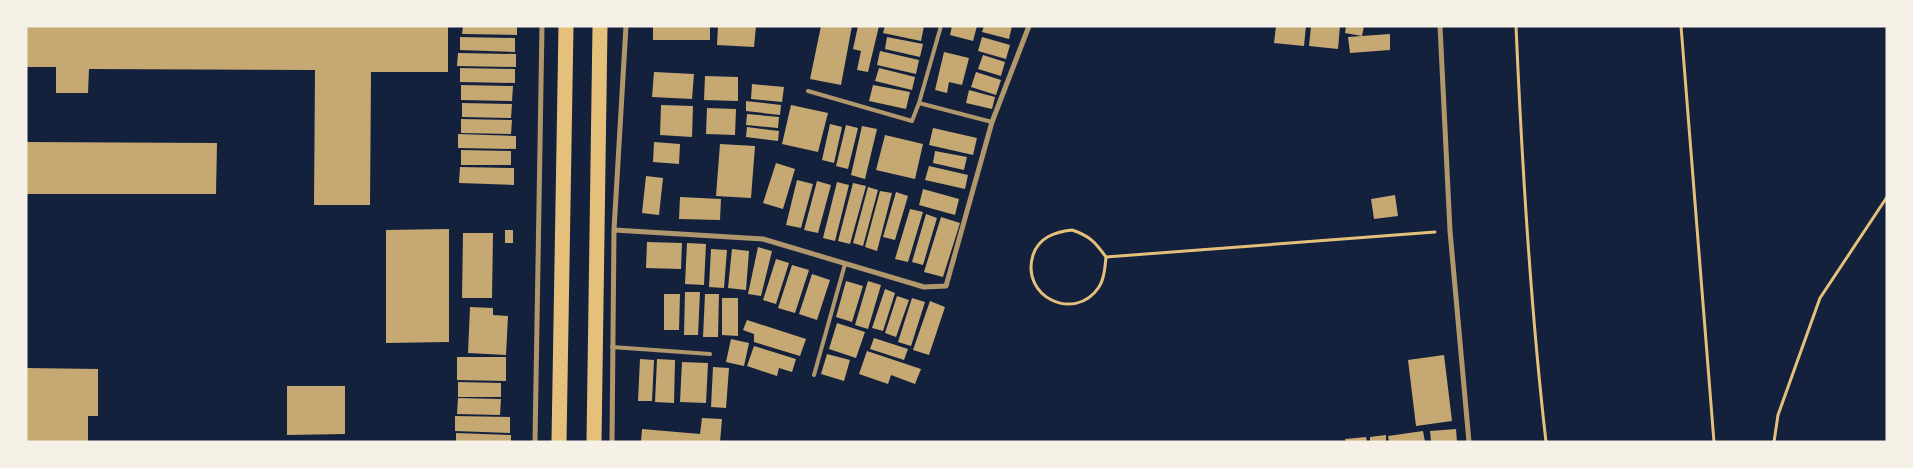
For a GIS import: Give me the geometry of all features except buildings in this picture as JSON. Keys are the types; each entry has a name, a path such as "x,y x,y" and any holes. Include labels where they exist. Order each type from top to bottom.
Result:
{"highway":[{"path":"559,442 566,26"},
{"path":"594,442 600,26"}],"street":[{"path":"535,442 542,26"},
{"path":"612,442 614,230 626,26"},
{"path":"614,230 763,239 924,287 946,286 992,122 1029,26"},
{"path":"1440,26 1450,231 1469,442"}],"lane":[{"path":"808,90 912,121 941,26"},
{"path":"919,103 992,122"},
{"path":"814,376 845,264"},
{"path":"612,347 710,354"}],"path":[{"path":"1516,26 1522,182 1534,340 1546,442"},
{"path":"1681,26 1714,442"},
{"path":"1774,442 1778,415 1820,298 1887,197"},
{"path":"1072,230 1086,235 1097,244 1106,257 1105,272 1100,286 1090,296 1078,303 1063,304 1049,300 1038,290 1032,277 1031,263 1035,249 1045,238 1058,232 1072,230"},
{"path":"1106,257 1450,231"}]}
